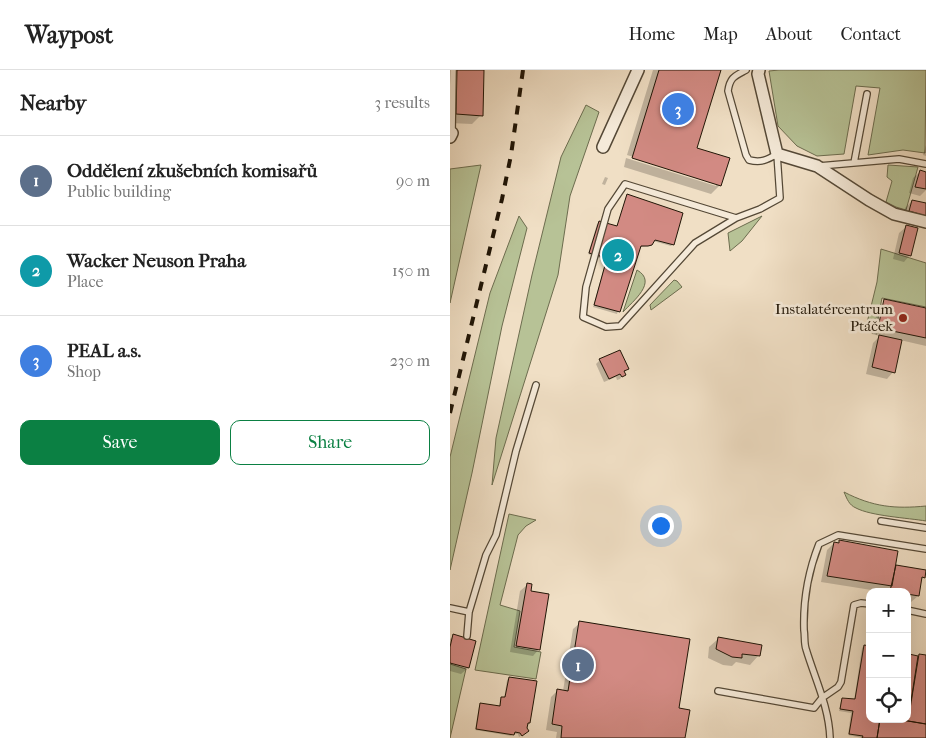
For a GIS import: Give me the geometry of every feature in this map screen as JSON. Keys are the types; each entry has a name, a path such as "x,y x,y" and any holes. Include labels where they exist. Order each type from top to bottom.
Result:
{"street":[{"path":"603,147 638,70"},
{"path":"759,70 758,74 777,154 817,166 894,214 926,222"}],"lane":[{"path":"451,135 453,70"},
{"path":"736,218 625,184 608,209 586,288 583,317 606,326 620,326 695,243 736,218 760,209 780,198 777,154 766,161 757,162 749,160 728,91 729,83 733,78 746,70"},
{"path":"854,163 867,94"},
{"path":"817,166 899,159 926,164"},
{"path":"467,636 469,612 486,555 496,535 516,451 536,385"},
{"path":"881,522 926,528"},
{"path":"830,738 830,725 817,678 805,647 804,619 807,585 812,561 820,544 838,535 926,549"},
{"path":"718,691 814,708 822,698 838,687 841,682 854,605 866,604"},
{"path":"450,608 469,612"},
{"path":"911,611 926,614"}],"green space":[{"path":"926,70 925,153 903,150 868,155 880,88 856,86 844,154 817,156 797,146 778,126 769,71"},
{"path":"586,105 599,112 570,196 558,275 492,485 496,438 532,275 561,157"},
{"path":"481,165 450,303 450,169"},
{"path":"888,165 918,167 906,210 886,202 892,181 887,177"},
{"path":"519,216 527,228 502,326 450,570 450,457 490,293"},
{"path":"762,216 742,241 730,251 728,233"},
{"path":"881,249 926,263 926,307 882,298 876,329 877,334 865,331 877,282"},
{"path":"637,270 643,275 645,280 644,286 642,291 623,312"},
{"path":"674,280 682,287 651,310 650,305"},
{"path":"844,492 865,501 884,506 926,506 926,521 863,511 848,502"},
{"path":"509,514 536,520 526,526 518,535 500,605 520,611 514,647 541,652 536,679 475,670"},
{"path":"450,664 466,669 450,738"}],"building":[{"path":"457,70 484,70 483,116 456,114"},
{"path":"659,70 721,70 697,148 730,158 721,186 632,158"},
{"path":"920,170 926,172 926,189 915,187"},
{"path":"627,194 683,213 674,245 655,240 652,245 641,246 620,312 594,305 607,258 589,253 599,221 617,226"},
{"path":"912,200 926,203 926,216 909,211"},
{"path":"906,225 918,228 911,256 899,253"},
{"name":"Instalatércentrum Ptáček","path":"884,299 926,308 926,338 878,328"},
{"path":"879,335 902,340 895,373 872,367"},
{"path":"620,350 629,369 624,371 626,375 622,377 620,374 609,379 599,359"},
{"path":"839,540 898,551 892,586 827,576 834,542 839,543"},
{"path":"896,565 926,570 925,578 922,577 919,596 911,595 911,588 891,588"},
{"path":"527,583 532,584 531,591 549,594 540,650 516,646"},
{"path":"579,621 690,639 679,708 690,710 685,738 561,738 562,726 552,724 557,689 568,691"},
{"path":"453,634 476,641 469,668 450,663 450,647"},
{"path":"718,637 762,645 760,656 742,654 742,658 732,657 716,649"},
{"path":"864,645 866,645 866,723 879,723 877,738 862,738 863,736 849,734 853,711 840,709 842,698 855,699"},
{"path":"911,654 918,656 911,701"},
{"path":"919,654 926,655 926,724 911,722 911,703"},
{"path":"509,677 537,681 530,723 528,723 527,728 529,731 522,736 520,733 515,732 514,735 476,729 480,703 500,706 501,697 505,697"},
{"path":"911,722 926,724 926,738 877,738 879,723"}],"railway":[{"path":"450,413 502,199 511,155 523,70"}],"place":[{"name":"PEAL a.s.","path":"678,109"},
{"name":"Wacker Neuson Praha","path":"618,255"},
{"name":"Instalatércentrum Ptáček","path":"903,318"},
{"name":"Oddělení zkušebních komisařů","path":"578,665"}]}
